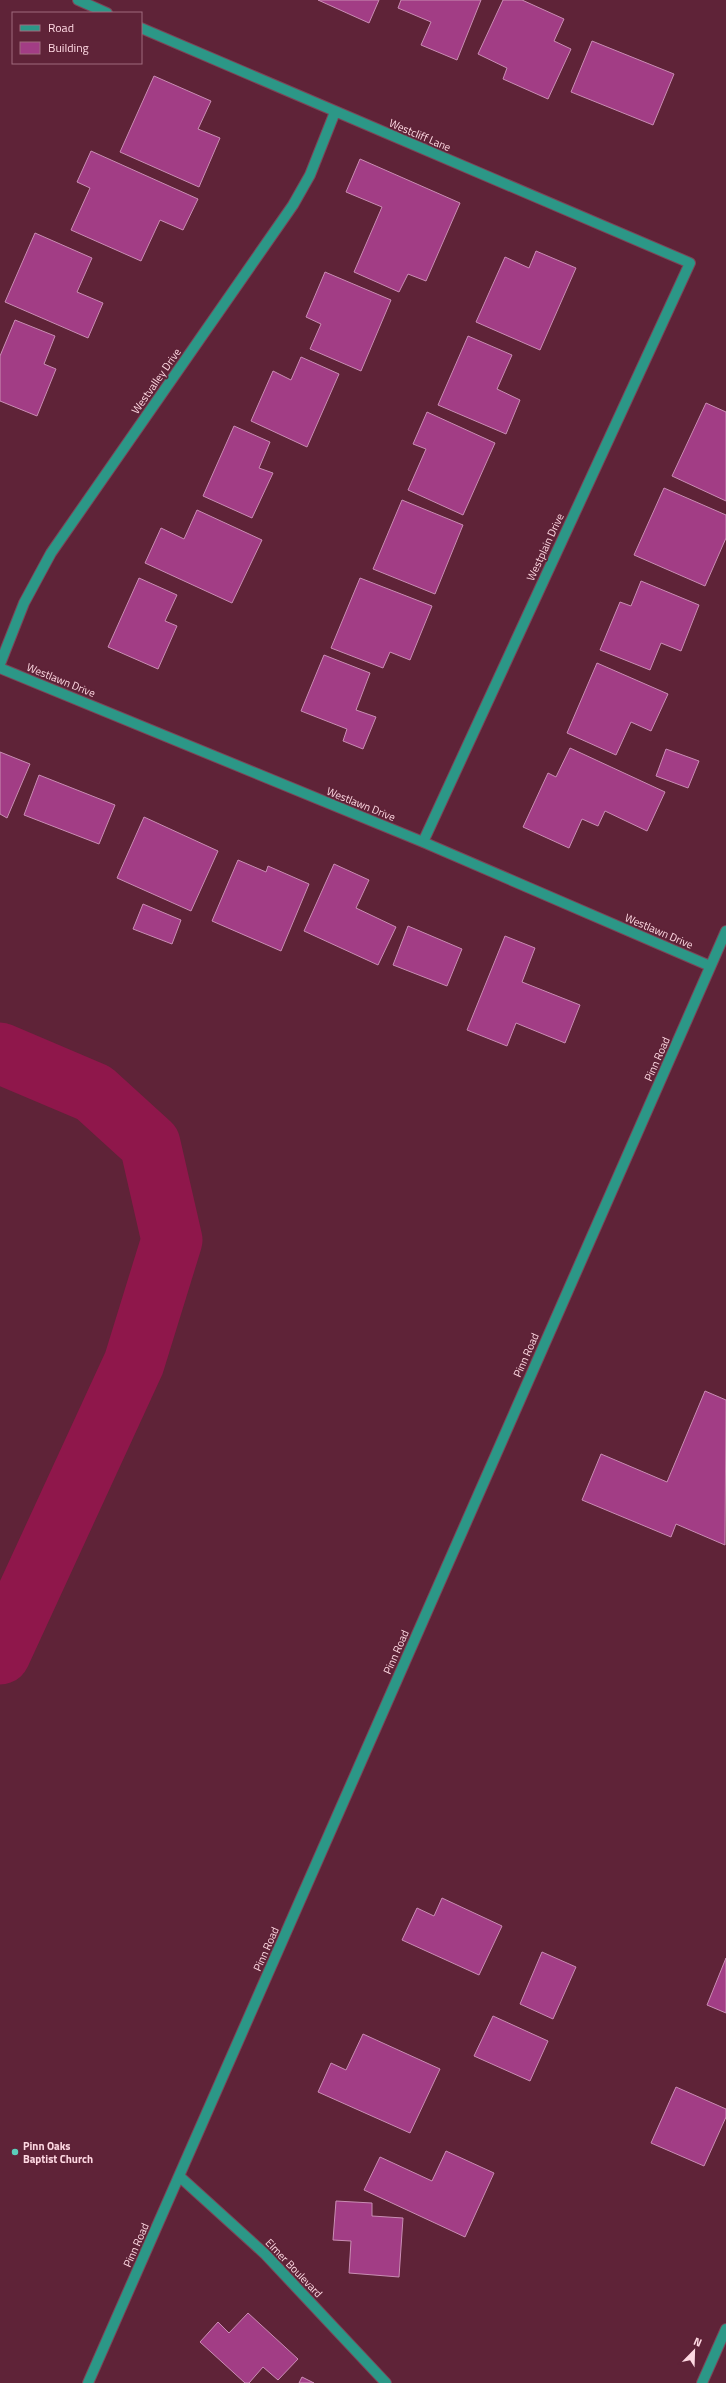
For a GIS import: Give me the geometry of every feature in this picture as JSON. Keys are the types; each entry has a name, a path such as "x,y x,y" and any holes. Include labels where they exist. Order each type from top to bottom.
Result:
{"street":[{"path":"78,0 106,12"},
{"name":"Westcliff Lane","path":"142,28 690,263"},
{"name":"Westvalley Drive","path":"0,664 24,603 51,553 293,205 310,174 335,112"},
{"name":"Westplain Drive","path":"423,842 690,263"},
{"name":"Westlawn Drive","path":"0,668 423,842 710,966"},
{"name":"Pinn Road","path":"88,2383 726,931"},
{"name":"Elmer Boulevard","path":"179,2176 265,2254 386,2383"},
{"path":"702,2383 726,2329"}],"building":[{"path":"318,0 379,0 369,23"},
{"path":"401,0 481,0 457,60 421,45 431,22 398,8"},
{"path":"503,0 522,0 564,19 554,41 571,49 548,99 503,79 507,68 478,54"},
{"path":"592,41 674,74 653,125 571,92"},
{"path":"154,76 211,101 198,129 220,138 199,187 120,152"},
{"path":"91,151 198,199 183,230 160,220 141,261 71,230 90,188 77,182"},
{"path":"360,159 460,203 426,281 408,274 399,292 354,272 382,207 346,192"},
{"path":"35,233 92,258 77,292 103,303 88,338 5,302"},
{"path":"536,251 576,268 540,350 476,322 505,257 529,268"},
{"path":"325,272 391,300 361,371 310,349 321,324 306,317"},
{"path":"15,320 55,336 44,364 56,369 37,416 0,401 0,356"},
{"path":"468,336 512,355 497,389 520,400 506,434 438,405"},
{"path":"301,357 339,374 307,447 251,421 273,371 291,380"},
{"path":"706,403 726,412 726,501 672,476"},
{"path":"427,412 495,443 463,515 408,490 426,449 413,444"},
{"path":"234,426 270,442 259,468 273,473 252,518 203,496"},
{"path":"664,488 726,515 726,538 705,586 634,555"},
{"path":"402,500 463,525 435,594 373,569"},
{"path":"197,510 262,540 232,603 145,563 161,528 184,539"},
{"path":"139,578 177,595 165,621 177,626 158,669 108,647"},
{"path":"360,578 432,606 410,660 390,652 383,668 331,648"},
{"path":"641,581 699,605 681,651 661,643 650,670 600,650 620,602 631,606"},
{"path":"324,655 370,673 356,710 376,717 363,749 343,741 347,729 301,711"},
{"path":"597,663 668,694 651,731 631,722 616,755 567,733"},
{"path":"570,748 665,792 647,831 605,811 598,826 582,819 569,848 523,827 548,773 556,777"},
{"path":"666,749 699,761 688,788 656,776"},
{"path":"0,752 30,764 7,818 0,814"},
{"path":"39,775 115,805 99,844 24,815"},
{"path":"144,817 218,851 191,911 117,878"},
{"path":"238,860 266,872 268,866 309,884 281,951 212,921"},
{"path":"334,864 369,880 356,908 396,927 378,965 304,931"},
{"path":"143,904 181,920 172,944 133,929"},
{"path":"408,926 462,949 447,986 393,965"},
{"path":"505,936 535,948 522,982 580,1005 565,1043 516,1023 507,1046 467,1030"},
{"path":"705,1391 726,1400 725,1545 676,1524 671,1537 582,1500 601,1454 667,1482"},
{"path":"442,1898 502,1926 479,1975 402,1940 417,1908 434,1916"},
{"path":"542,1952 576,1967 553,2019 520,2004"},
{"path":"726,1958 726,2013 707,2005"},
{"path":"493,2016 548,2041 530,2081 474,2056"},
{"path":"363,2034 440,2069 410,2133 318,2092 331,2063 346,2070"},
{"path":"676,2087 726,2109 726,2117 704,2166 651,2143"},
{"path":"446,2151 494,2173 465,2237 364,2190 380,2157 432,2181"},
{"path":"336,2201 372,2203 372,2216 403,2218 399,2277 349,2273 351,2241 333,2240"},
{"path":"248,2313 298,2359 278,2380 263,2367 249,2383 245,2383 200,2342 218,2322 229,2333"},
{"path":"302,2377 314,2383 299,2383"}],"waterway":[{"path":"0,1053 94,1093 150,1144 172,1240 134,1363 0,1654"}],"place":[{"name":"Pinn Oaks Baptist Church","path":"15,2152"}]}
